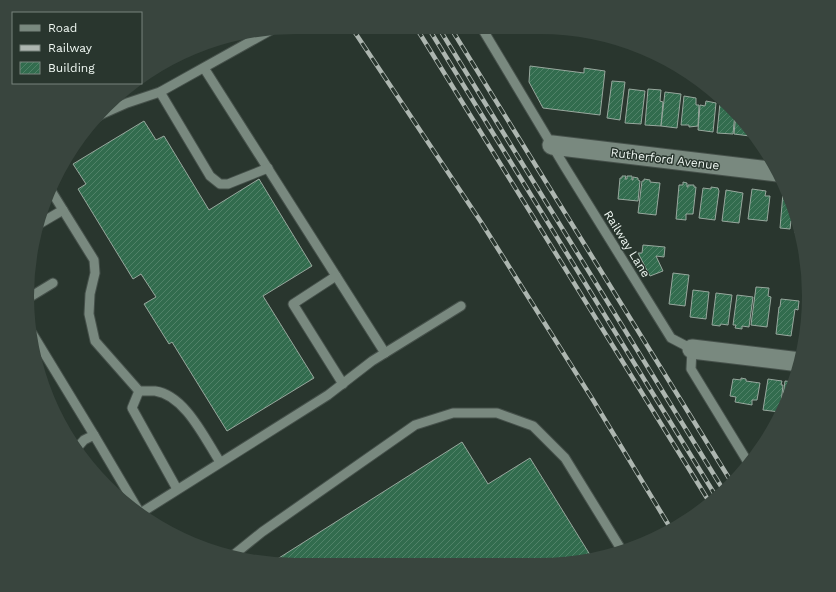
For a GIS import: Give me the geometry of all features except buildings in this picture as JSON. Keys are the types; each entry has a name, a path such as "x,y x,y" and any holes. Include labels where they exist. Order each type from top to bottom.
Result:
{"street":[{"name":"Rutherford Avenue","path":"552,145 770,171"},
{"path":"692,349 794,361"}],"lane":[{"name":"Railway Lane","path":"485,34 671,338 692,349"},
{"path":"112,110 160,92 260,36"},
{"path":"204,68 385,353"},
{"path":"160,92 210,176 220,184 228,184 268,168"},
{"path":"54,196 94,260 95,273 90,294 89,314 95,341 139,391 156,391 172,398 187,410 220,462"},
{"path":"45,220 63,210"},
{"path":"336,276 293,304 343,384"},
{"path":"34,294 52,283"},
{"path":"145,510 328,395 372,361 461,306"},
{"path":"38,344 133,501"},
{"path":"692,349 691,369 745,458"},
{"path":"139,391 132,408 178,490"},
{"path":"238,551 262,532 415,425 453,413 497,413 533,426 565,458 619,546"},
{"path":"80,445 84,440 94,435"}],"railway":[{"path":"356,34 481,222 593,400 668,524"},
{"path":"420,34 707,498"},
{"path":"432,34 714,492"},
{"path":"442,34 721,485"},
{"path":"454,34 729,477"}]}
